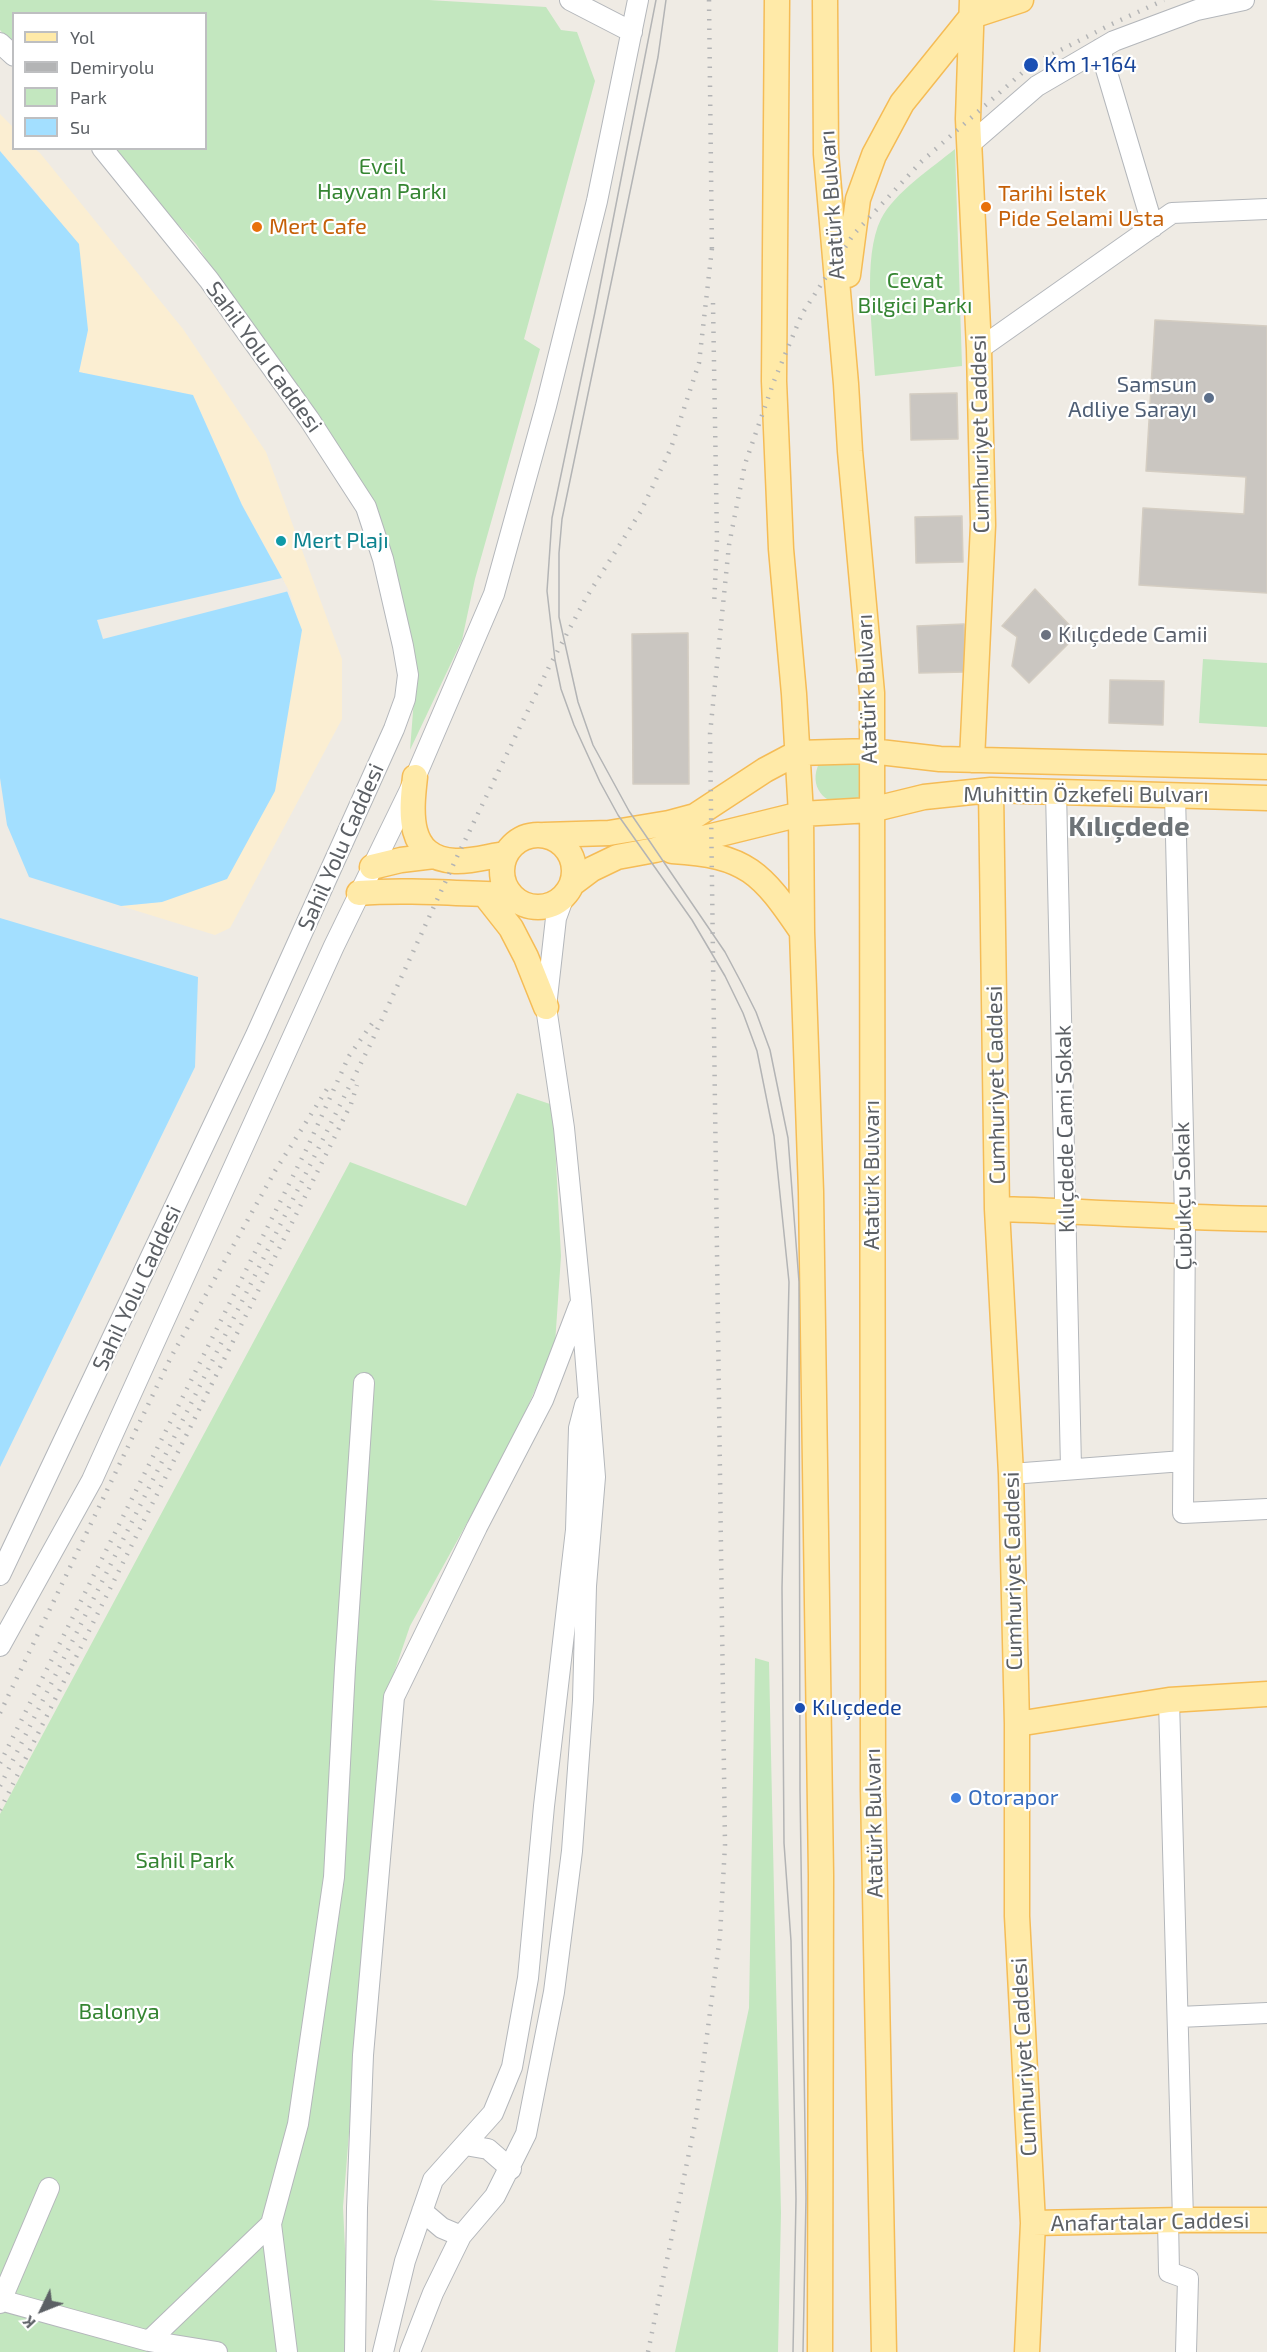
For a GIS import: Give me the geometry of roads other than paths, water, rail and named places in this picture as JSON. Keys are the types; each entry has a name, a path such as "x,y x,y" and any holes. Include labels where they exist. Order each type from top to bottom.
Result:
{"main road":[{"path":"777,0 774,381 781,549 801,814 802,932 811,1192 820,1780 820,2352"},
{"name":"Atatürk Bulvarı","path":"825,0 826,154 872,693 870,751 873,1790 884,2352"},
{"path":"841,323 858,199 874,155 902,103 972,8 1000,9 1021,0"},
{"name":"Cumhuriyet Caddesi","path":"972,8 968,119 979,349 983,525 972,760"},
{"name":"Muhittin Özkefeli Bulvarı","path":"797,753 870,751 940,759 1267,766"},
{"path":"797,753 765,770 695,816 669,823 609,833 523,838 513,844 506,854 502,865 502,877 511,895 522,904 546,907 592,869 617,856 655,850 696,852 736,862 760,877 778,897 802,932"},
{"path":"415,777 411,812 414,830 421,845 434,856"},
{"name":"Muhittin Özkefeli Bulvarı","path":"655,850 801,814 871,810 924,797 991,790 1267,798"},
{"name":"Cumhuriyet Caddesi","path":"991,790 997,1209 1011,1474 1017,1724 1017,1916 1033,2223 1027,2352"},
{"path":"544,835 554,838 570,853 574,863 568,890"},
{"path":"372,867 434,856 455,861 506,854"},
{"path":"359,893 388,891 511,895"},
{"path":"485,895 511,928 526,957 546,1007"},
{"path":"997,1209 1067,1210 1185,1218 1267,1219"},
{"path":"1017,1724 1169,1700 1267,1694"},
{"name":"Anafartalar Caddesi","path":"1033,2223 1267,2220"}],"street":[{"path":"570,0 632,32"},
{"path":"0,1646 92,1480 359,893 415,777 494,594 509,546 597,201 638,0"},
{"path":"969,145 1037,86 1114,41 1197,10 1244,0"},
{"path":"0,43 12,54"},
{"path":"1100,49 1153,227"},
{"name":"Sahil Yolu Caddesi","path":"0,1575 256,1035 394,729 405,699 408,675 383,559 366,507 309,419 209,280 104,150"},
{"path":"979,349 1172,213 1267,209"},
{"name":"Kılıçdede Cami Sokak","path":"1056,791 1071,1468"},
{"name":"Çubukçu Sokak","path":"1175,795 1185,1218 1183,1513 1267,1509"},
{"path":"410,2352 461,2236 495,2196 511,2169 526,2134 547,2025 572,1851 583,1700 586,1586 595,1477 581,1301 562,1116 546,1007 556,918 568,890"},
{"path":"355,2352 357,2208 363,2055 394,1697 477,1527 543,1400 581,1301"},
{"path":"287,2352 271,2224 298,2124 334,1877 364,1383"},
{"path":"383,2352 393,2310 433,2180 450,2158 465,2145 493,2113 512,2067 528,1978 544,1806 576,1530 579,1428 587,1396"},
{"path":"1011,1474 1183,1461"},
{"path":"1169,1700 1179,2017 1176,2220 1168,2272 1188,2279 1186,2352"},
{"path":"1179,2017 1267,2013"},
{"path":"465,2145 488,2149 511,2169"},
{"path":"49,2188 0,2302 149,2342 217,2352"},
{"path":"422,2211 442,2228 461,2236"},
{"path":"149,2342 271,2224"},
{"path":"393,2310 400,2320 412,2324 421,2323"}],"water":[{"path":"0,151 79,244 88,330 79,372 193,395 242,505 282,578 302,630 275,791 227,879 162,902 121,906 29,877 7,825 0,778"},
{"path":"0,918 198,977 195,1067 0,1467"}],"tram line":[{"path":"656,0 552,518 547,591 555,660 561,689 574,725 618,815 692,920 725,976 743,1013 757,1051 774,1136 789,1282 782,1588 784,1843 791,1941 796,2199 793,2352"},
{"path":"666,0 658,57 562,519 559,553 559,617 578,702 593,745 629,811 725,952 756,1012 770,1050 788,1138 799,1282 800,1790 806,2198 803,2352"}],"railway":[{"path":"709,0 712,255"},
{"path":"648,2352 696,2119 720,1936 725,1845 710,734 729,545 745,464 774,381 802,314 853,235 921,162 1031,65 1164,0"},
{"path":"0,1786 370,1045 455,861 549,667 586,598 641,511 671,448 699,363 712,248"},
{"path":"713,303 717,540 714,606"},
{"path":"0,1763 308,1146 349,1056 376,1018"},
{"path":"0,1810 351,1104 357,1085"},
{"path":"0,1713 171,1357 275,1171 329,1086"}],"place":[{"name":"Km 1+164","path":"1031,65"},
{"name":"Tarihi İstek Pide Selami Usta","path":"986,207"},
{"name":"Mert Cafe","path":"257,227"},
{"name":"Samsun Adliye Sarayı","path":"1209,398"},
{"name":"Mert Plajı","path":"281,541"},
{"name":"Kılıçdede Camii","path":"1046,635"},
{"name":"Kılıçdede","path":"800,1708"},
{"name":"Otorapor","path":"956,1798"}],"district":[{"name":"Kılıçdede","path":"1129,827"}],"park label":[{"name":"Evcil Hayvan Parkı","path":"382,180"},
{"name":"Cevat Bilgici Parkı","path":"915,294"},
{"name":"Sahil Park","path":"185,1861"},
{"name":"Balonya","path":"119,2012"}]}
